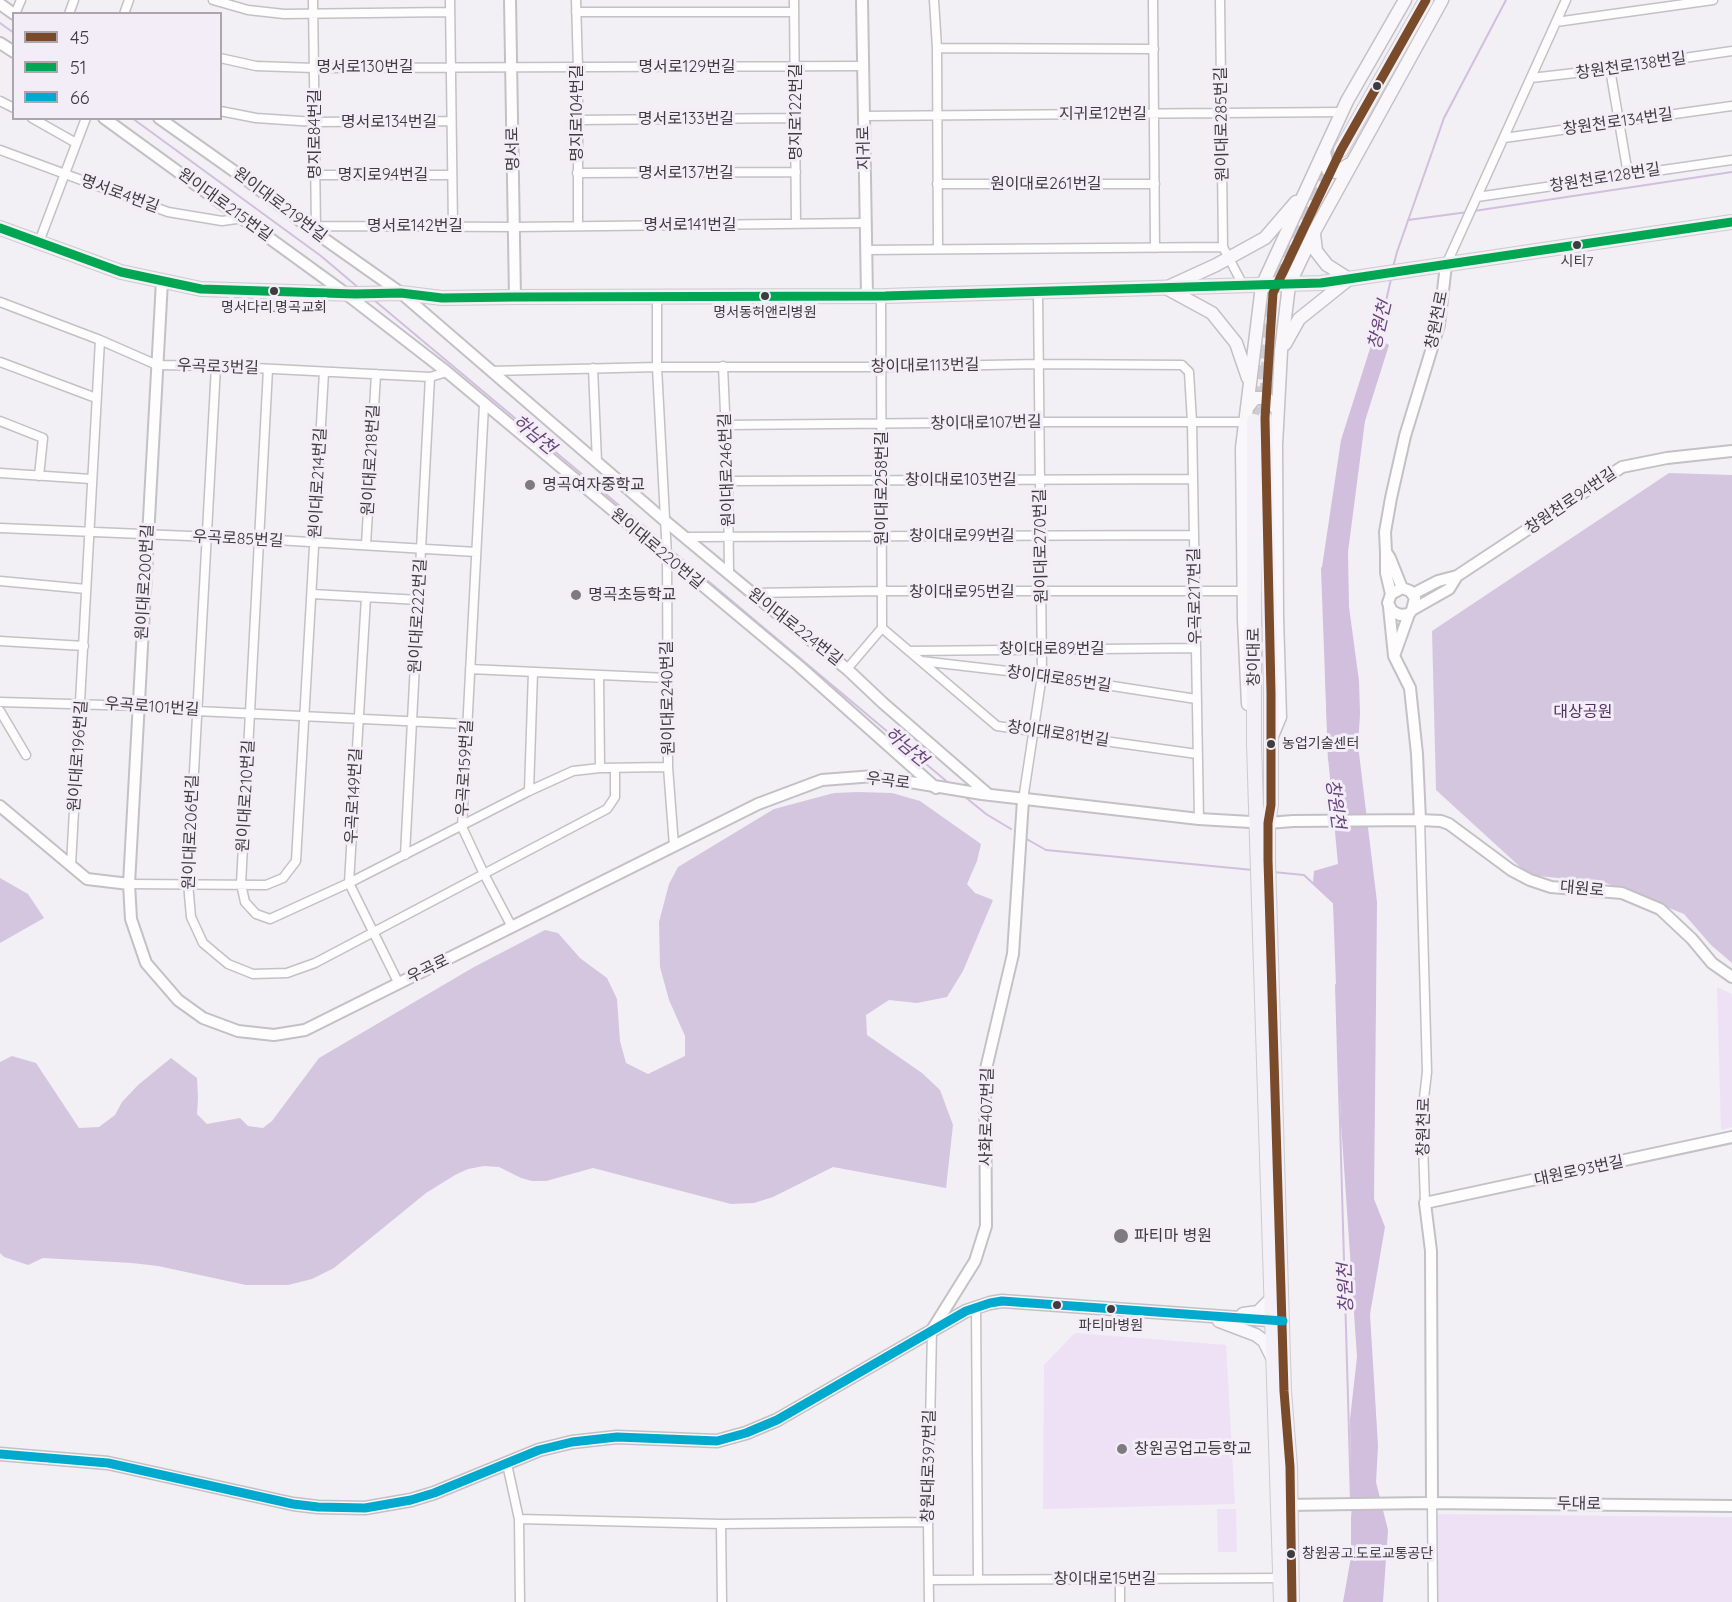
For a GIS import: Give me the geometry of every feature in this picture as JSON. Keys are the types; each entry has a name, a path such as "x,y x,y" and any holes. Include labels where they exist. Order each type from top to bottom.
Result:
{"main road":[{"path":"1352,163 1336,172 1328,170 1342,112 1405,0"},
{"path":"1333,148 1418,0"},
{"path":"1166,288 1226,253 1266,238 1306,190 1426,0"},
{"path":"1270,740 1280,717 1276,445 1281,351 1289,285 1314,232 1442,0"},
{"path":"1254,744 1249,723 1242,448 1255,420 1247,408 1262,286 1306,190"},
{"path":"0,228 121,272 201,289 397,293 442,298 867,296 1289,285 1446,265 1732,222"},
{"path":"1314,232 1316,251 1327,265 1352,278"},
{"path":"1281,351 1299,319 1352,278"},
{"path":"1166,288 1212,313 1236,342 1250,383"},
{"path":"1247,408 1256,398 1266,398 1278,410"},
{"name":"창이대로","path":"1255,420 1270,740 1270,805 1262,823"},
{"name":"창이대로","path":"1255,420 1254,744 1262,823 1263,881"},
{"path":"1263,881 1271,1299 1277,1321 1274,1361 1292,1602"},
{"path":"1263,881 1277,1321 1284,1391 1285,1505 1281,1602"},
{"path":"1206,1316 1258,1312 1271,1299"},
{"path":"0,1454 108,1463 293,1504 365,1508 411,1500 539,1450 597,1438 704,1441 737,1436 777,1420 976,1307 1002,1301 1277,1321"},
{"path":"1206,1316 1256,1335 1264,1341 1274,1361"}],"street":[{"path":"213,0 248,10 314,15 450,12"},
{"name":"명지로84번길","path":"313,0 316,229"},
{"name":"명지로94번길","path":"450,0 453,227"},
{"name":"명서로","path":"510,0 515,297"},
{"name":"명지로104번길","path":"576,0 578,226"},
{"name":"명지로122번길","path":"794,0 796,224"},
{"name":"지귀로","path":"862,0 867,296"},
{"path":"934,0 937,48 938,249"},
{"path":"1153,0 1155,248"},
{"name":"원이대로285번길","path":"1220,0 1226,253"},
{"name":"창원천로","path":"1391,594 1386,573 1385,532 1405,436 1439,325 1446,265 1566,0"},
{"path":"1556,22 1713,0"},
{"path":"576,12 794,12"},
{"path":"937,48 1154,49"},
{"name":"창원천로138번길","path":"1531,78 1732,51"},
{"name":"명서로130번길","path":"222,58 256,66 314,68 511,67"},
{"name":"명서로129번길","path":"511,67 863,66"},
{"path":"1610,69 1628,174"},
{"name":"창원천로134번길","path":"1504,138 1732,106"},
{"name":"명서로134번길","path":"222,111 256,118 315,122 451,122"},
{"name":"지귀로12번길","path":"864,116 1342,112"},
{"name":"명서로133번길","path":"578,120 795,118"},
{"path":"36,120 76,143"},
{"path":"39,242 85,120"},
{"name":"원이대로215번길","path":"107,120 350,293"},
{"name":"원이대로219번길","path":"162,120 316,229 397,293"},
{"name":"명서로4번길","path":"0,150 168,212 222,221 244,218"},
{"name":"창원천로128번길","path":"1477,197 1732,160"},
{"name":"명서로137번길","path":"577,173 796,172"},
{"name":"명지로94번길","path":"315,175 452,175"},
{"name":"원이대로261번길","path":"937,184 1155,184"},
{"name":"명서로141번길","path":"515,227 865,223"},
{"name":"명서로142번길","path":"316,229 515,227"},
{"path":"866,250 1155,248 1226,253 1243,285"},
{"name":"원이대로200번길","path":"129,884 162,281"},
{"name":"원이대로270번길","path":"1023,800 1042,675 1038,292"},
{"name":"원이대로220번길","path":"350,293 666,553 939,789"},
{"name":"원이대로224번길","path":"397,293 597,462 664,523 685,537 848,669 986,795"},
{"name":"원이대로258번길","path":"881,295 882,628"},
{"path":"657,297 657,367 664,523"},
{"name":"우곡로3번길","path":"0,302 100,340 157,365 216,366 430,378 447,372"},
{"name":"원이대로196번길","path":"71,865 100,340"},
{"path":"0,362 96,398"},
{"name":"창이대로113번길","path":"657,367 1182,365 1189,372"},
{"name":"원이대로206번길","path":"216,366 188,883 191,917 203,943 228,964 253,974 287,973 315,963 607,809 615,796 615,768"},
{"name":"원이대로246번길","path":"723,366 729,573"},
{"path":"490,371 657,367"},
{"path":"593,368 597,462"},
{"name":"원이대로210번길","path":"268,369 241,884 245,902 256,914 270,919 349,883 573,771 600,768 668,767"},
{"name":"원이대로214번길","path":"304,715 324,372"},
{"name":"우곡로217번길","path":"1189,372 1192,422 1199,819"},
{"name":"원이대로218번길","path":"366,545 376,374"},
{"name":"원이대로222번길","path":"405,855 430,378"},
{"name":"우곡로159번길","path":"484,405 462,827 512,927"},
{"name":"창이대로107번길","path":"726,425 1255,420"},
{"path":"0,421 43,438 39,476"},
{"name":"창원천로94번길","path":"1457,576 1623,467 1668,458 1732,451"},
{"path":"0,473 91,479"},
{"name":"창이대로103번길","path":"728,481 1193,478"},
{"name":"원이대로240번길","path":"664,523 668,767 674,846"},
{"name":"우곡로85번길","path":"0,528 260,539 476,552"},
{"name":"창이대로99번길","path":"685,537 1194,535"},
{"path":"1386,552 1402,588 1413,594 1415,603 1394,656"},
{"path":"1413,594 1438,581 1457,576"},
{"path":"1389,607 1395,614 1404,615 1411,612 1449,589 1457,576"},
{"path":"0,581 86,589"},
{"path":"1394,656 1389,598 1391,594 1402,588"},
{"name":"창이대로95번길","path":"752,593 1244,591"},
{"path":"312,594 419,600"},
{"path":"312,594 419,600"},
{"name":"우곡로149번길","path":"349,883 366,597"},
{"path":"848,669 882,628"},
{"name":"창이대로81번길","path":"882,628 997,726 1197,754"},
{"path":"0,641 84,646"},
{"name":"창이대로89번길","path":"908,651 1196,648"},
{"name":"창원천로","path":"1394,656 1410,688 1417,754 1420,820 1427,1072 1422,1115 1425,1203 1431,1251 1432,1602"},
{"name":"창이대로85번길","path":"921,661 1042,675 1196,699"},
{"path":"470,669 667,678"},
{"path":"530,791 533,672"},
{"path":"599,675 600,768"},
{"name":"우곡로101번길","path":"0,702 139,705 197,711 467,724"},
{"path":"0,711 26,755"},
{"path":"0,806 87,879 129,884 266,885 283,878 296,861 304,715"},
{"name":"우곡로","path":"129,884 131,919 146,963 178,1000 203,1018 238,1031 274,1035 305,1030 758,804 822,780 874,777 986,795"},
{"path":"986,795 1199,819 1262,823"},
{"name":"사화로407번길","path":"932,1330 975,1261 986,1226 985,1073 1013,954 1023,800"},
{"name":"대원로","path":"1262,823 1293,820 1298,822 1420,820 1449,824 1511,870 1530,880 1551,887 1622,893 1651,905 1669,916 1712,963 1732,977"},
{"path":"349,883 399,984"},
{"name":"대원로93번길","path":"1425,1203 1732,1137"},
{"path":"976,1307 978,1580"},
{"name":"창원대로397번길","path":"930,1602 928,1522 932,1330"},
{"path":"507,1464 519,1519 520,1602"},
{"name":"두대로","path":"1285,1505 1430,1503 1732,1506"},
{"path":"519,1519 721,1524 928,1522"},
{"path":"721,1524 722,1602"},
{"name":"창이대로15번길","path":"929,1580 1281,1578"},
{"path":"1120,1579 1120,1602"}],"shaded area":[{"path":"1717,987 1732,994 1732,1127 1721,1130"},
{"path":"1075,1333 1226,1345 1235,1504 1043,1509 1044,1365"},
{"path":"1217,1509 1236,1509 1237,1552 1218,1552"},
{"path":"1432,1514 1732,1517 1732,1602 1433,1602"}],"green space":[{"name":"대상공원","path":"1669,473 1732,475 1732,963 1711,945 1684,914 1606,883 1529,875 1436,790 1432,631"},
{"path":"834,793 892,793 920,801 981,844 977,861 967,884 975,893 993,900 963,971 947,997 917,1003 889,1000 866,1015 867,1035 922,1073 940,1090 953,1125 946,1188 833,1167 773,1197 754,1203 731,1204 593,1168 546,1181 532,1181 499,1167 484,1166 468,1169 455,1175 426,1193 334,1268 312,1279 288,1285 246,1285 158,1266 132,1263 43,1258 28,1265 4,1257 0,1253 0,1062 12,1056 36,1063 79,1128 99,1127 115,1115 122,1102 138,1085 171,1058 197,1078 197,1114 207,1124 240,1118 248,1126 263,1128 272,1121 319,1058 474,967 545,930 558,933 580,958 607,978 617,999 620,1041 626,1063 648,1074 685,1056 685,1036 669,1000 660,967 659,922 669,884 678,867 774,809"},
{"path":"0,878 28,894 44,918 0,943"}],"water":[{"path":"1374,336 1389,345 1365,421 1348,552 1349,607 1359,681 1358,745 1377,902 1374,1199 1385,1227 1370,1314 1378,1446 1376,1482 1388,1530 1383,1602 1343,1602 1352,1551 1350,1419 1357,1357 1341,1123 1333,903 1313,883 1314,871 1338,864 1328,757 1322,567 1341,440"}],"waterway":[{"name":"창원천","path":"1393,267 1444,118 1506,0"},
{"name":"하남천","path":"0,23 12,32"},
{"name":"하남천","path":"135,120 321,256 360,289"},
{"path":"1474,211 1732,172"},
{"path":"1408,220 1468,212"},
{"name":"창원천","path":"1377,341 1391,279"},
{"name":"하남천","path":"374,300 664,543"},
{"name":"하남천","path":"670,549 951,785"},
{"name":"창원천","path":"1322,568 1329,760"},
{"name":"하남천","path":"964,796 986,814 1011,829"},
{"path":"1023,837 1046,850 1253,870"},
{"path":"1273,872 1304,875 1333,902"},
{"name":"창원천","path":"1336,985 1351,1501"},
{"name":"창원천","path":"1352,1516 1352,1552"}],"tunnel":[{"path":"1254,421 1263,321 1270,286 1335,144"},
{"path":"1265,418 1269,351"}],"transit line":[{"name":"45","path":"1292,1602 1290,1467 1284,1391 1268,860 1268,823 1271,805 1271,693 1265,418 1273,293 1341,150 1426,0"},
{"name":"51","path":"0,228 121,272 201,289 355,294 401,293 442,298 885,296 1321,283 1732,222"},
{"name":"66","path":"0,1454 108,1463 293,1504 365,1508 411,1500 434,1493 539,1450 572,1442 617,1437 717,1441 746,1433 777,1420 966,1311 990,1303 1002,1301 1283,1321"}],"place":[{"name":"시티7","path":"1577,245"},
{"name":"명서다리.명곡교회","path":"274,291"},
{"name":"명서동허앤리병원","path":"765,296"},
{"name":"명곡여자중학교","path":"530,485"},
{"name":"명곡초등학교","path":"576,595"},
{"name":"농업기술센터","path":"1271,744"},
{"name":"파티마 병원","path":"1121,1236"},
{"name":"파티마병원","path":"1111,1309"},
{"name":"창원공업고등학교","path":"1122,1449"},
{"name":"창원공고.도로교통공단","path":"1291,1554"}]}
